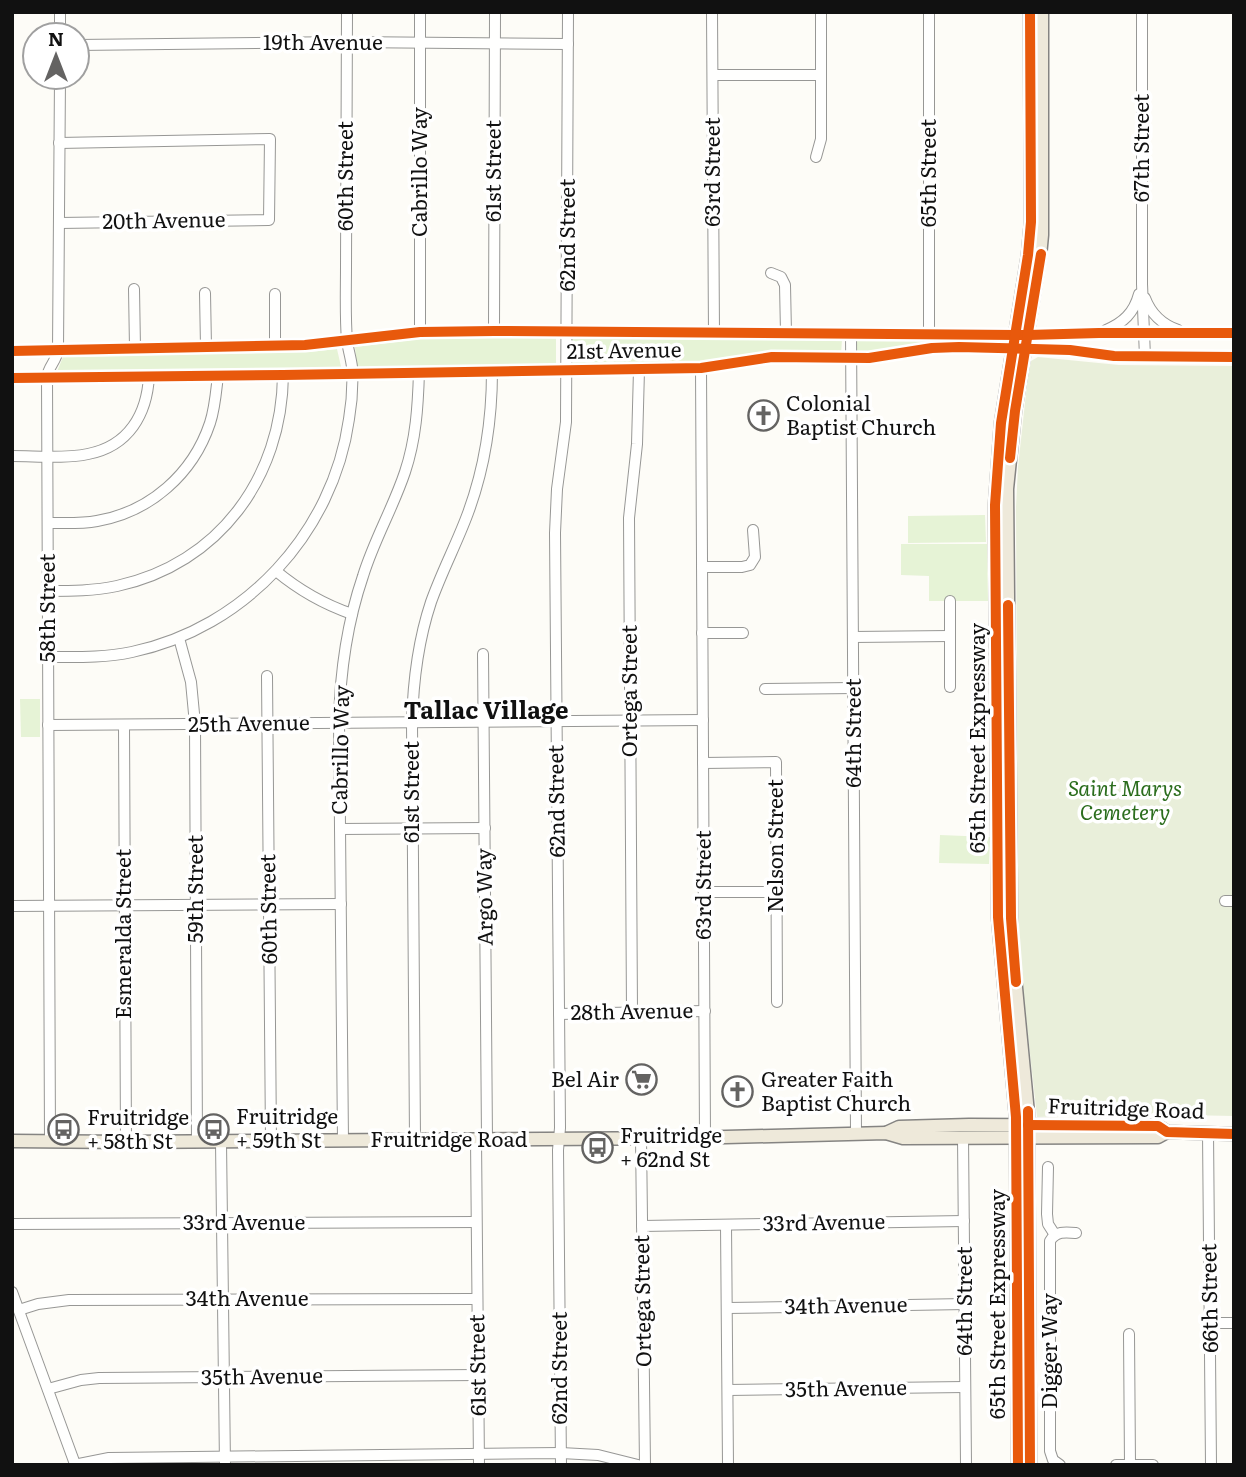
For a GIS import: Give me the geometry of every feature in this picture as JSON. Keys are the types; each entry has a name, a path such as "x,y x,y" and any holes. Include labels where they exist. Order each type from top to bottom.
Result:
{"main road":[{"name":"65th Street Expressway","path":"1022,335 1031,222 1030,12"},
{"name":"65th Street Expressway","path":"1030,1465 1022,1131 998,917 995,505 1001,423 1041,256 1042,12"},
{"name":"Fruitridge Road","path":"886,1133 898,1127 1158,1137 1167,1132 1234,1134"},
{"name":"65th Street Expressway","path":"1018,1465 1022,1131"},
{"name":"Fruitridge Road","path":"12,1141 705,1138 856,1133 886,1133 903,1138 963,1137 1022,1131"}],"street":[{"name":"60th Street","path":"47,657 107,656 155,646 208,624 254,592 296,548 314,520 333,480 340,462 349,420 352,374 347,340 347,12"},
{"name":"Cabrillo Way","path":"419,332 421,12"},
{"name":"61st Street","path":"494,331 495,12"},
{"name":"62nd Street","path":"561,1465 555,512 566,422 568,12"},
{"name":"63rd Street","path":"712,12 713,333"},
{"path":"816,157 821,139 821,12"},
{"name":"65th Street","path":"929,12 929,333"},
{"name":"67th Street","path":"1142,12 1142,284 1145,357"},
{"name":"19th Avenue","path":"91,45 568,44"},
{"path":"713,75 821,75"},
{"name":"58th Street","path":"50,1141 47,377 58,350 60,91"},
{"name":"20th Avenue","path":"59,223 270,219 270,139 60,143"},
{"path":"772,273 781,277 785,285 786,333"},
{"name":"67th Street","path":"1099,332 1118,325 1130,315 1139,298 1142,284"},
{"name":"67th Street","path":"1142,284 1153,314 1165,324 1185,333"},
{"path":"134,289 135,348"},
{"path":"205,293 206,347"},
{"path":"275,294 275,346"},
{"name":"21st Avenue","path":"12,351 305,345 419,332 1022,335 1099,332 1234,333"},
{"name":"64th Street","path":"851,333 856,1133"},
{"name":"21st Avenue","path":"12,378 701,368 772,357 852,358 959,347 1070,350 1114,356 1234,357"},
{"name":"63rd Street","path":"701,368 705,1138"},
{"name":"Ortega Street","path":"632,1012 629,519 637,444 639,369"},
{"name":"Cabrillo Way","path":"342,1140 340,723 344,660 352,614 371,552 409,459 418,414 419,372"},
{"name":"61st Street","path":"415,1140 414,683 423,629 440,578 468,513 484,457 491,409 492,372"},
{"path":"48,523 109,519 144,505 168,487 187,466 204,438 214,410 218,375"},
{"path":"12,456 87,454 117,442 131,430 142,412 149,376"},
{"path":"48,591 100,589 136,581 186,558 215,535 242,505 269,457 280,418 283,376"},
{"path":"702,568 750,565 755,557 753,530"},
{"path":"276,571 311,597 352,614"},
{"path":"950,601 950,688"},
{"path":"702,633 743,633"},
{"path":"853,637 950,636"},
{"name":"59th Street","path":"179,638 191,682 195,724 197,1142"},
{"name":"Argo Way","path":"482,1139 485,828 483,654"},
{"name":"60th Street","path":"267,676 271,1141"},
{"path":"765,689 854,688"},
{"name":"25th Avenue","path":"48,725 703,720"},
{"name":"Esmeralda Street","path":"124,725 126,1142"},
{"name":"Nelson Street","path":"703,763 776,762 777,1002"},
{"path":"340,829 485,828"},
{"path":"704,892 777,892"},
{"path":"12,906 341,904"},
{"name":"28th Avenue","path":"559,1014 705,1011"},
{"name":"66th Street","path":"1208,1132 1211,1465"},
{"name":"64th Street","path":"963,1137 966,1465"},
{"name":"Ortega Street","path":"641,1138 645,1465"},
{"name":"61st Street","path":"479,1465 477,1222 482,1139"},
{"path":"221,1142 225,1460"},
{"name":"Digger Way","path":"1048,1167 1048,1224 1055,1235 1050,1241 1050,1451 1053,1460 1059,1465"},
{"name":"33rd Avenue","path":"642,1226 964,1221"},
{"name":"33rd Avenue","path":"12,1224 477,1222"},
{"path":"726,1225 728,1465"},
{"path":"1055,1235 1061,1232 1076,1233"},
{"path":"12,1292 75,1465 109,1458 225,1460 561,1452 598,1455 638,1465"},
{"name":"34th Avenue","path":"19,1310 38,1304 69,1300 477,1299"},
{"name":"34th Avenue","path":"727,1308 966,1304"},
{"path":"1211,1323 1234,1323"},
{"path":"1129,1334 1130,1465"},
{"name":"35th Avenue","path":"47,1389 99,1378 478,1375"},
{"name":"35th Avenue","path":"728,1390 965,1387"},
{"path":"1116,1465 1153,1465"}],"green space":[{"path":"612,336 624,339 842,340 841,354 701,365 571,368 571,337"},
{"path":"556,337 556,367 357,370 355,347 420,339"},
{"path":"855,340 981,340 855,355"},
{"path":"337,349 342,371 56,374 63,357 309,352"},
{"name":"Saint Marys Cemetery","path":"1038,357 1119,365 1234,366 1234,1116 1135,1114 1037,1117 1018,945 1016,507 1028,375 1031,361"},
{"path":"985,515 986,542 908,543 908,516"},
{"path":"901,544 987,544 988,601 929,601 929,576 901,575"},
{"path":"20,699 40,699 40,737 21,737"},
{"path":"940,835 990,837 989,864 939,863"}],"cycle path":[{"path":"1018,1465 1016,1117 998,917 995,505 1001,423 1031,222 1030,12"},
{"path":"1010,458 1015,411 1041,254"},
{"path":"12,351 305,345 420,332 1028,335 1234,333"},
{"path":"12,378 701,368 772,357 869,358 932,348 959,347 1070,350 1114,356 1234,357"},
{"path":"1008,605 1011,918 1016,982"},
{"path":"1028,1111 1030,1465"},
{"path":"1028,1125 1158,1126 1167,1132 1234,1134"}],"place":[{"name":"Colonial Baptist Church","path":"763,416"},
{"name":"Bel Air","path":"642,1080"},
{"name":"Greater Faith Baptist Church","path":"738,1092"},
{"name":"Fruitridge + 59th St","path":"213,1129"},
{"name":"Fruitridge + 58th St","path":"64,1130"},
{"name":"Fruitridge + 62nd St","path":"597,1148"}],"district":[{"name":"Tallac Village","path":"486,711"}]}
